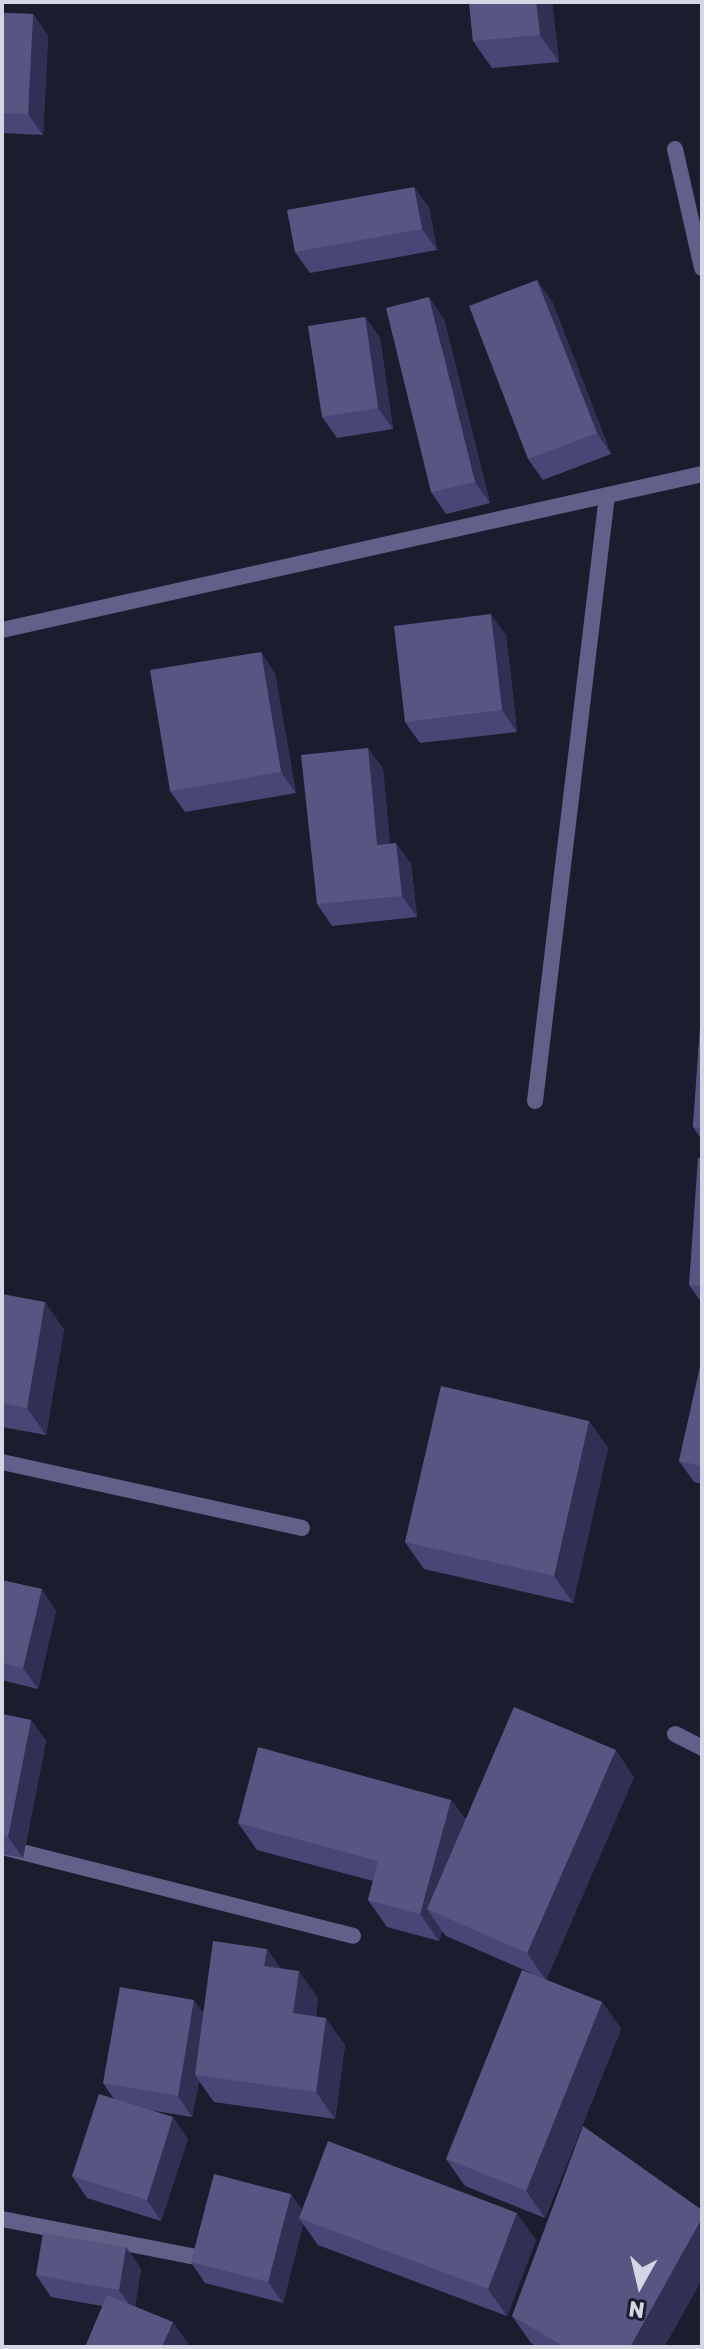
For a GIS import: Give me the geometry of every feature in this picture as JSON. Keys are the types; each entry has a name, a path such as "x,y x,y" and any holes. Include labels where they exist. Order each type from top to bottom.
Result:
{"street":[{"path":"675,149 702,268"},
{"path":"2,630 702,474"},
{"path":"535,1101 607,495"},
{"path":"2,1462 302,1528"},
{"path":"675,1734 702,1748"},
{"path":"2,1847 353,1936"},
{"path":"2,2219 195,2257"}],"building":[{"path":"469,2 536,2 540,35 473,41"},
{"path":"2,13 33,14 28,114 2,113"},
{"path":"414,187 422,229 295,252 287,210"},
{"path":"537,280 597,433 528,459 469,306"},
{"path":"429,297 475,482 431,492 386,308"},
{"path":"365,317 378,408 322,417 308,326"},
{"path":"491,614 502,710 405,722 394,626"},
{"path":"261,652 281,772 170,791 150,670"},
{"path":"368,748 377,845 396,843 402,896 317,904 301,755"},
{"path":"702,1000 702,1128 693,1127"},
{"path":"698,1158 702,1158 702,1286 689,1285"},
{"path":"2,1294 45,1302 27,1408 2,1403"},
{"path":"702,1362 702,1466 679,1461"},
{"path":"441,1386 589,1421 554,1576 405,1542"},
{"path":"2,1580 42,1589 23,1668 2,1663"},
{"path":"514,1707 616,1750 527,1953 427,1909"},
{"path":"2,1714 31,1720 8,1837 2,1836"},
{"path":"258,1747 451,1800 420,1914 368,1900 378,1861 238,1823"},
{"path":"213,1941 267,1949 264,1966 299,1971 293,2013 326,2018 316,2092 195,2075"},
{"path":"522,1970 602,2002 526,2191 446,2159"},
{"path":"120,1987 194,2000 178,2096 103,2083"},
{"path":"99,2094 173,2117 147,2200 72,2176"},
{"path":"583,2126 702,2210 702,2218 630,2347 565,2347 512,2316"},
{"path":"328,2141 517,2213 488,2289 299,2218"},
{"path":"214,2174 291,2194 268,2282 191,2262"},
{"path":"43,2233 126,2247 119,2290 36,2275"},
{"path":"107,2295 173,2322 162,2347 85,2347"}]}
